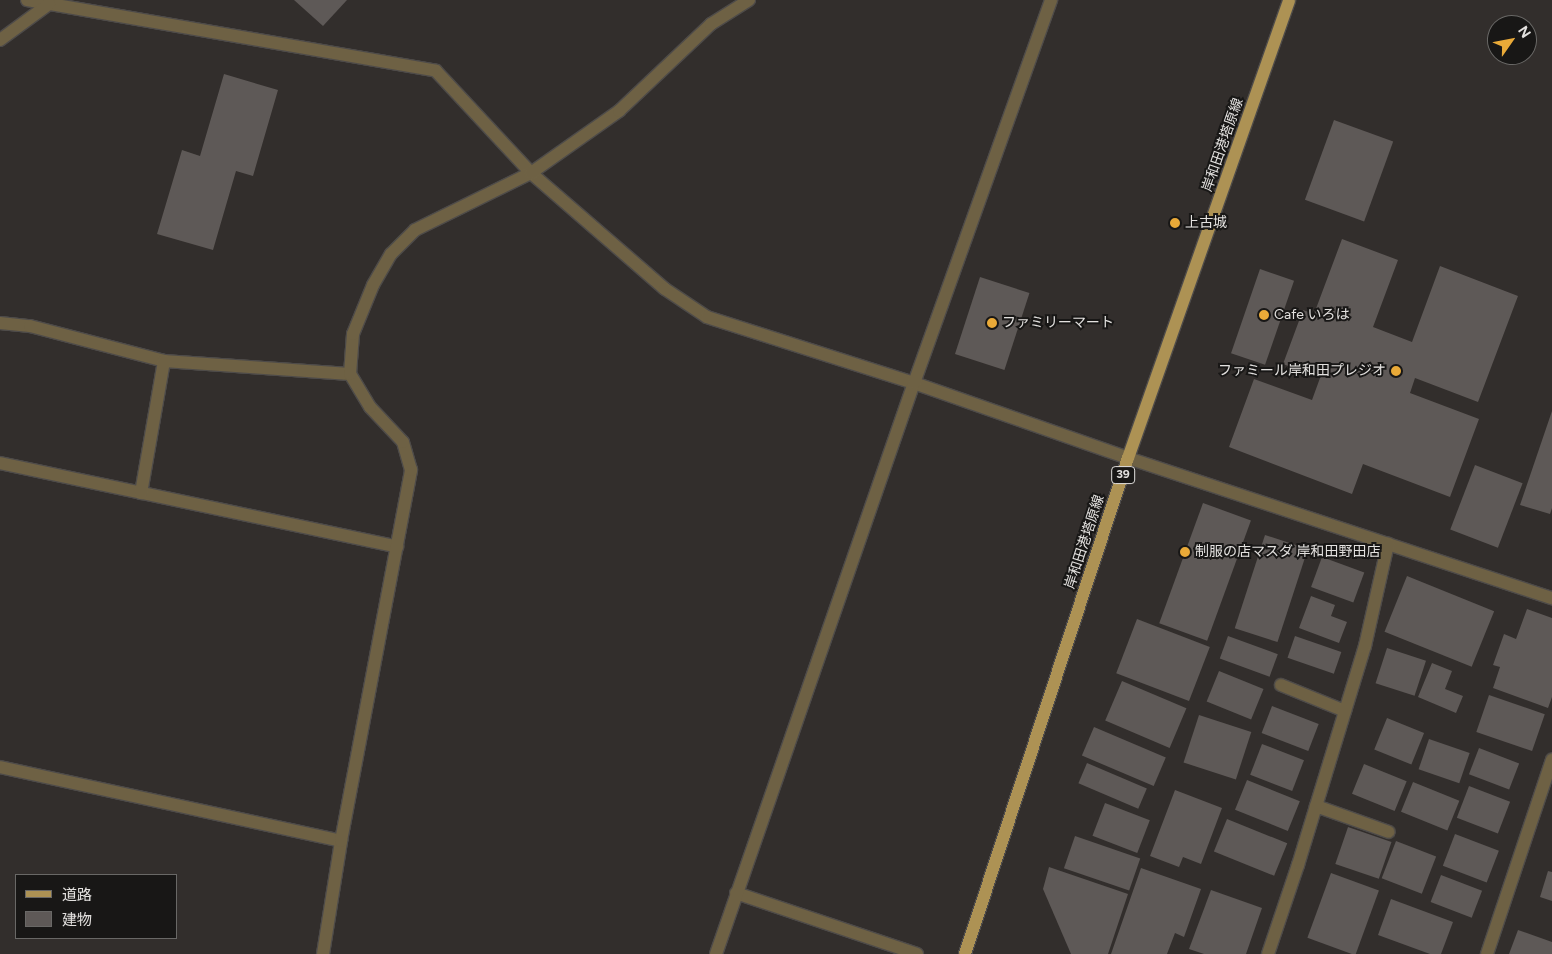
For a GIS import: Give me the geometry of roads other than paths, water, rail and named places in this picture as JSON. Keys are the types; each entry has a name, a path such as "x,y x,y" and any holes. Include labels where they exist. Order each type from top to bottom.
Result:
{"main road":[{"name":"岸和田港塔原線","path":"964,954 1128,458 1290,0"}],"street":[{"path":"28,0 436,71 531,173 665,289 707,317 914,383 1128,458 1552,598"},
{"path":"323,954 341,841 410,470 403,442 370,407 350,374 353,334 373,285 392,254 415,230 531,173 619,111 711,24 749,0"},
{"path":"716,954 914,383 1051,0"},
{"path":"0,40 49,4"},
{"path":"0,323 30,326 164,362 350,374"},
{"path":"141,493 164,362"},
{"path":"0,464 397,547"},
{"path":"1268,954 1365,646 1388,544"},
{"path":"1281,685 1345,711"},
{"path":"1487,954 1552,760"},
{"path":"0,767 341,841"},
{"path":"1316,806 1389,832"},
{"path":"736,893 917,954"}],"place":[{"name":"上古城","path":"1175,223"},
{"name":"Cafe いろは","path":"1264,315"},
{"name":"ファミリーマート","path":"992,323"},
{"name":"ファミール岸和田プレジオ","path":"1396,371"},
{"name":"制服の店マスダ 岸和田野田店","path":"1185,552"}]}
